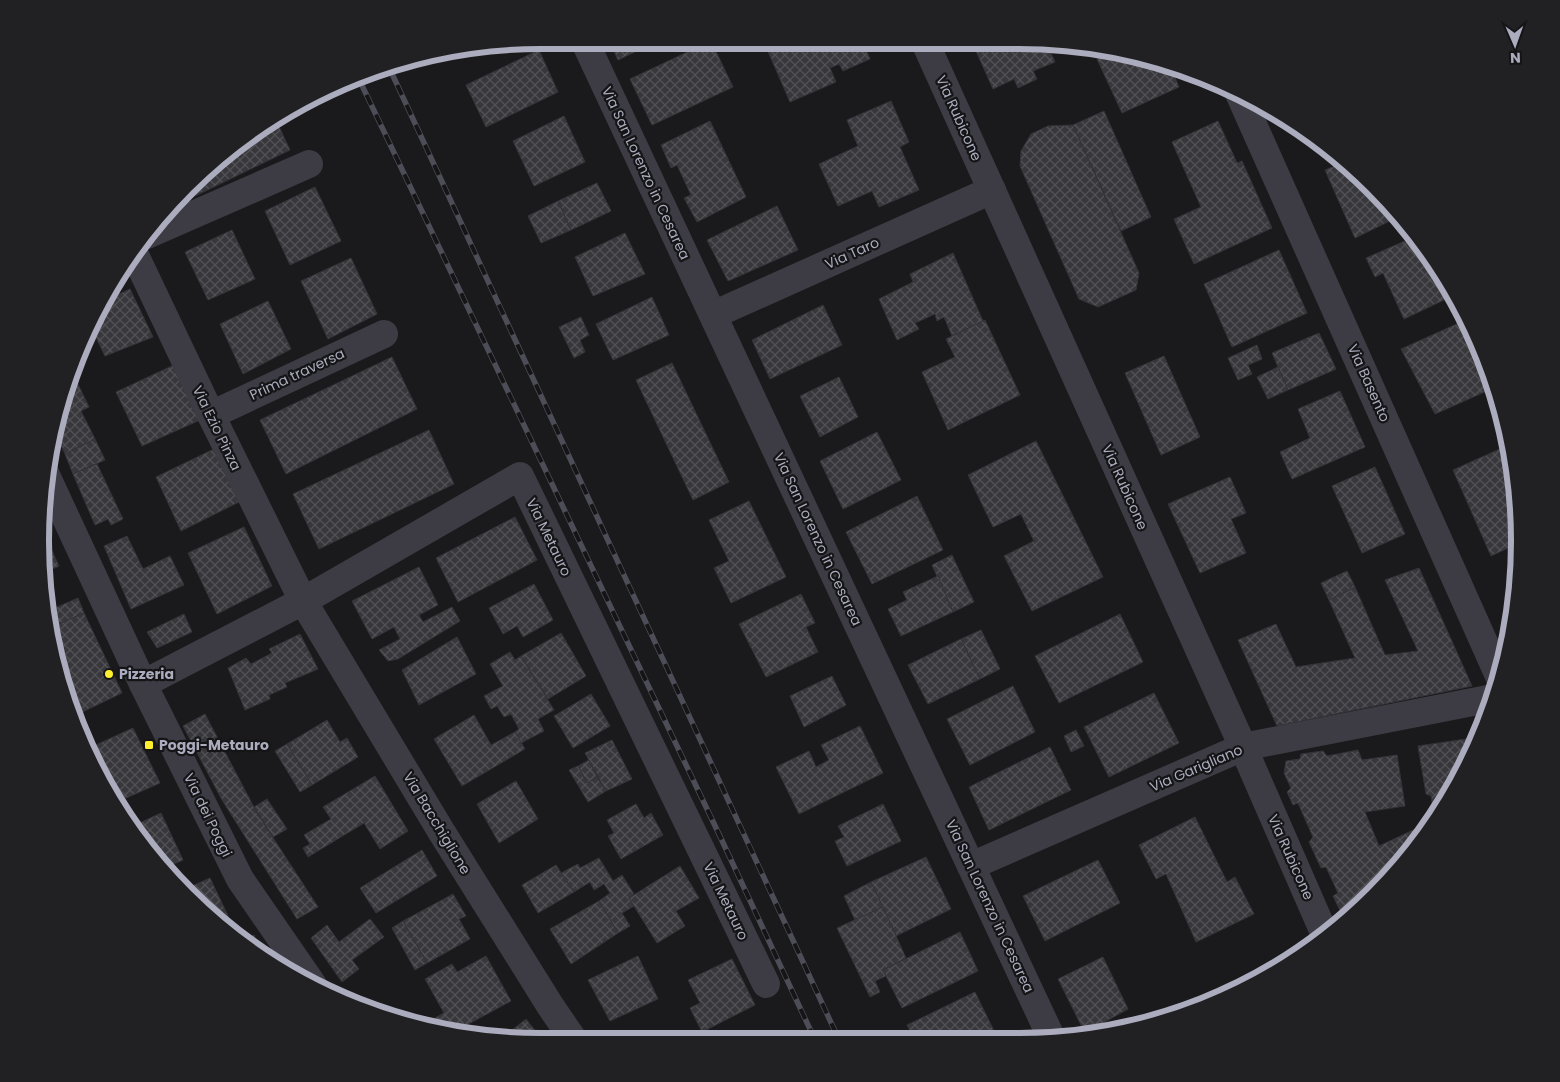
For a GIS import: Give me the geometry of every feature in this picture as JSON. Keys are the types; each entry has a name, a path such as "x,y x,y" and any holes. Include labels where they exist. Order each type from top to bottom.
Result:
{"street":[{"name":"Via San Lorenzo in Cesarea","path":"588,49 1049,1032"},
{"name":"Via Rubicone","path":"928,49 1243,747 1322,929"},
{"name":"Via Basento","path":"1244,104 1495,666"},
{"path":"160,229 309,164"},
{"name":"Via Taro","path":"713,315 992,190"},
{"name":"Via Ezio Pinza","path":"137,260 303,601"},
{"name":"Prima traversa","path":"211,415 384,334"},
{"name":"Via Metauro","path":"143,684 303,601 520,476 766,984"},
{"name":"Via dei Poggi","path":"52,488 143,684 240,879 304,972"},
{"name":"Via Bacchiglione","path":"303,601 446,839 551,1007 570,1033"},
{"name":"Via Garigliano","path":"971,866 1243,747 1485,699"}],"building":[{"path":"613,49 641,49 618,60"},
{"path":"694,49 715,49 733,87 652,125 630,79"},
{"path":"767,49 866,49 870,59 843,71 839,64 830,68 836,82 790,102"},
{"path":"975,49 1049,50 1055,62 1033,71 1037,79 1018,88 1014,79 993,89"},
{"path":"539,50 558,92 486,127 466,85"},
{"path":"1105,56 1115,58 1174,74 1179,87 1122,113 1097,59"},
{"path":"891,101 909,142 900,147 919,190 879,207 872,191 838,206 819,164 858,146 847,120"},
{"path":"1104,111 1151,217 1121,231 1073,125"},
{"path":"564,116 585,162 534,186 513,141"},
{"path":"710,121 746,197 697,222 684,198 691,195 677,165 671,168 661,145"},
{"path":"1218,121 1237,163 1242,161 1272,228 1194,264 1174,219 1201,207 1172,142"},
{"path":"278,125 290,150 186,200 241,150"},
{"path":"1073,125 1139,273 1136,290 1098,307 1079,299 1020,166 1021,151 1031,134 1048,126"},
{"path":"1337,165 1392,220 1355,238 1325,170"},
{"path":"597,183 611,211 571,230 558,201"},
{"path":"315,187 341,241 290,265 265,211"},
{"path":"558,201 571,230 541,243 528,216"},
{"path":"777,206 798,250 728,281 707,240"},
{"path":"232,230 255,279 208,300 185,252"},
{"path":"625,233 645,274 593,296 575,257"},
{"path":"1409,239 1446,299 1404,319 1383,273 1375,277 1366,258"},
{"path":"1279,250 1307,313 1232,347 1204,284"},
{"path":"953,253 983,321 952,336 944,317 937,321 935,314 915,323 919,329 897,340 879,299 913,282 910,274"},
{"path":"351,258 377,314 328,339 301,281"},
{"path":"130,289 153,337 105,356 95,335 114,296"},
{"path":"652,297 669,335 613,360 596,324"},
{"path":"268,301 291,349 243,374 220,324"},
{"path":"823,305 842,345 770,379 752,340"},
{"path":"581,317 589,335 580,340 585,352 574,358 559,327"},
{"path":"985,320 1020,395 948,430 922,372 955,357 946,339"},
{"path":"1459,323 1487,391 1435,414 1401,349"},
{"path":"1319,333 1336,369 1288,390 1272,353"},
{"path":"1257,345 1262,359 1248,365 1252,374 1238,380 1228,358"},
{"path":"1164,356 1200,437 1161,455 1125,373"},
{"path":"392,357 417,409 286,474 260,420"},
{"path":"672,363 729,482 693,500 636,380"},
{"path":"174,365 200,420 142,446 116,392"},
{"path":"1278,367 1288,390 1268,399 1257,377"},
{"path":"839,377 858,417 820,437 800,396"},
{"path":"76,380 89,407 81,411 95,439 65,454 59,441"},
{"path":"1340,391 1365,447 1292,479 1280,452 1310,438 1298,409"},
{"path":"429,430 454,484 319,549 293,494"},
{"path":"877,432 901,480 843,509 820,461"},
{"path":"95,439 105,460 73,474 65,454"},
{"path":"1036,441 1103,577 1032,611 1004,556 1034,541 1021,514 993,527 968,475"},
{"path":"1502,448 1510,509 1511,554 1508,548 1491,556 1453,470"},
{"path":"214,449 239,502 181,531 156,477"},
{"path":"97,464 123,519 111,525 108,519 95,525 73,474"},
{"path":"1375,467 1405,534 1362,553 1332,486"},
{"path":"1230,477 1246,513 1231,519 1246,553 1200,573 1168,504"},
{"path":"917,496 943,550 872,584 846,532"},
{"path":"749,501 786,577 731,603 714,568 729,561 709,520"},
{"path":"515,517 537,560 458,602 436,558"},
{"path":"244,527 272,586 217,614 188,553"},
{"path":"127,536 143,569 170,556 184,585 131,609 104,546"},
{"path":"49,545 59,566 50,570"},
{"path":"952,555 974,602 953,612 932,565"},
{"path":"419,567 438,605 419,615 423,622 452,607 460,621 398,659 388,661 379,650 400,639 394,627 372,639 352,601"},
{"path":"1419,568 1472,686 1277,726 1238,640 1276,624 1296,667 1355,658 1329,600 1355,587 1385,655 1418,651 1385,580"},
{"path":"1347,571 1355,587 1329,600 1321,583"},
{"path":"938,576 953,612 901,636 888,609 907,600 903,592"},
{"path":"534,584 553,620 523,637 517,626 503,634 489,608"},
{"path":"801,594 815,623 806,627 818,652 766,677 739,624"},
{"path":"78,598 84,613 56,625 54,609"},
{"path":"84,613 122,693 80,713 66,668 56,625"},
{"path":"184,614 192,632 157,648 147,632"},
{"path":"1120,614 1143,662 1059,703 1035,656"},
{"path":"981,630 1000,669 980,679 961,639"},
{"path":"561,633 586,676 548,699 521,656"},
{"path":"300,634 318,669 285,683 287,687 269,695 270,699 245,710 228,668 246,658 251,664 272,653 269,649"},
{"path":"457,637 476,674 419,705 402,670"},
{"path":"961,639 980,679 928,704 908,665"},
{"path":"510,652 515,660 521,656 554,710 538,719 544,731 521,743 515,732 519,729 511,714 504,717 497,706 491,709 484,696 503,686 490,664"},
{"path":"832,676 846,705 804,727 790,696"},
{"path":"1013,686 1035,732 970,765 947,719"},
{"path":"1154,693 1179,743 1109,777 1084,727"},
{"path":"591,694 610,726 573,748 554,716"},
{"path":"205,714 257,813 318,907 297,919 222,800 183,726"},
{"path":"474,715 491,745 515,732 525,749 462,786 434,739"},
{"path":"327,720 340,742 347,738 358,757 312,785 287,744"},
{"path":"860,726 883,773 799,814 776,767 809,751 816,767 829,760 821,745"},
{"path":"133,728 160,783 123,800 94,746"},
{"path":"1076,730 1084,746 1071,752 1064,736"},
{"path":"1470,739 1445,787 1433,806 1431,796 1426,794 1418,746"},
{"path":"612,740 632,779 606,791 585,753"},
{"path":"287,744 312,785 300,792 275,751"},
{"path":"1050,747 1071,790 989,830 969,787"},
{"path":"1358,750 1362,760 1397,755 1405,806 1365,812 1379,846 1419,827 1389,866 1341,913 1333,896 1338,893 1326,867 1321,868 1309,842 1313,837 1298,803 1293,805 1287,792 1291,788 1284,773 1286,761 1300,759 1301,754 1323,751 1327,756"},
{"path":"589,760 597,777 587,783 578,766"},
{"path":"578,766 587,783 597,777 606,791 588,802 569,770"},
{"path":"375,776 408,831 380,849 364,823 308,857 303,848 310,844 304,835 331,819 323,807"},
{"path":"516,781 538,819 499,843 477,804"},
{"path":"267,799 287,829 273,837 254,807"},
{"path":"636,804 644,818 651,813 663,835 621,859 608,836 614,833 607,820"},
{"path":"883,804 901,841 847,866 835,841 844,837 838,826"},
{"path":"161,813 183,860 170,865 138,824"},
{"path":"1195,817 1227,882 1235,877 1254,914 1196,942 1166,874 1156,879 1139,845"},
{"path":"422,850 437,876 376,913 360,888"},
{"path":"926,857 951,909 896,936 871,882"},
{"path":"599,858 613,881 622,875 634,894 629,898 634,906 622,913 630,926 618,933 599,901 610,893 604,884 594,890 590,882 574,892 561,873 578,864 580,868"},
{"path":"1098,860 1120,903 1045,941 1023,896"},
{"path":"556,865 574,892 538,913 522,885"},
{"path":"680,866 699,898 676,911 685,926 657,943 629,898"},
{"path":"210,878 230,920 228,921 216,911 191,887"},
{"path":"871,882 883,907 855,920 844,896"},
{"path":"453,894 466,916 459,919 470,939 427,963 403,921"},
{"path":"599,901 618,933 571,964 550,929"},
{"path":"883,907 906,958 883,970 886,976 875,981 880,992 870,997 837,928"},
{"path":"370,919 384,937 352,960 359,969 342,982 311,938 327,925 339,942"},
{"path":"403,921 427,963 415,970 392,928"},
{"path":"960,932 978,971 902,1008 883,970"},
{"path":"254,935 258,943 249,937"},
{"path":"486,956 511,1001 463,1027 431,1020 444,1013 425,979 452,964 457,972"},
{"path":"638,956 658,999 610,1021 588,980"},
{"path":"1103,957 1128,1009 1096,1027 1083,1029 1058,979"},
{"path":"732,959 755,1005 702,1032 690,1008 700,1003 688,980"},
{"path":"1266,966 1266,966 1237,982 1221,988"},
{"path":"975,992 995,1033 911,1033 907,1025"},
{"path":"526,1019 537,1033 510,1032"}],"railway":[{"path":"391,73 836,1033"},
{"path":"361,83 812,1033"}],"place":[{"name":"Pizzeria","path":"109,674"},
{"name":"Poggi-Metauro","path":"149,745"}]}
